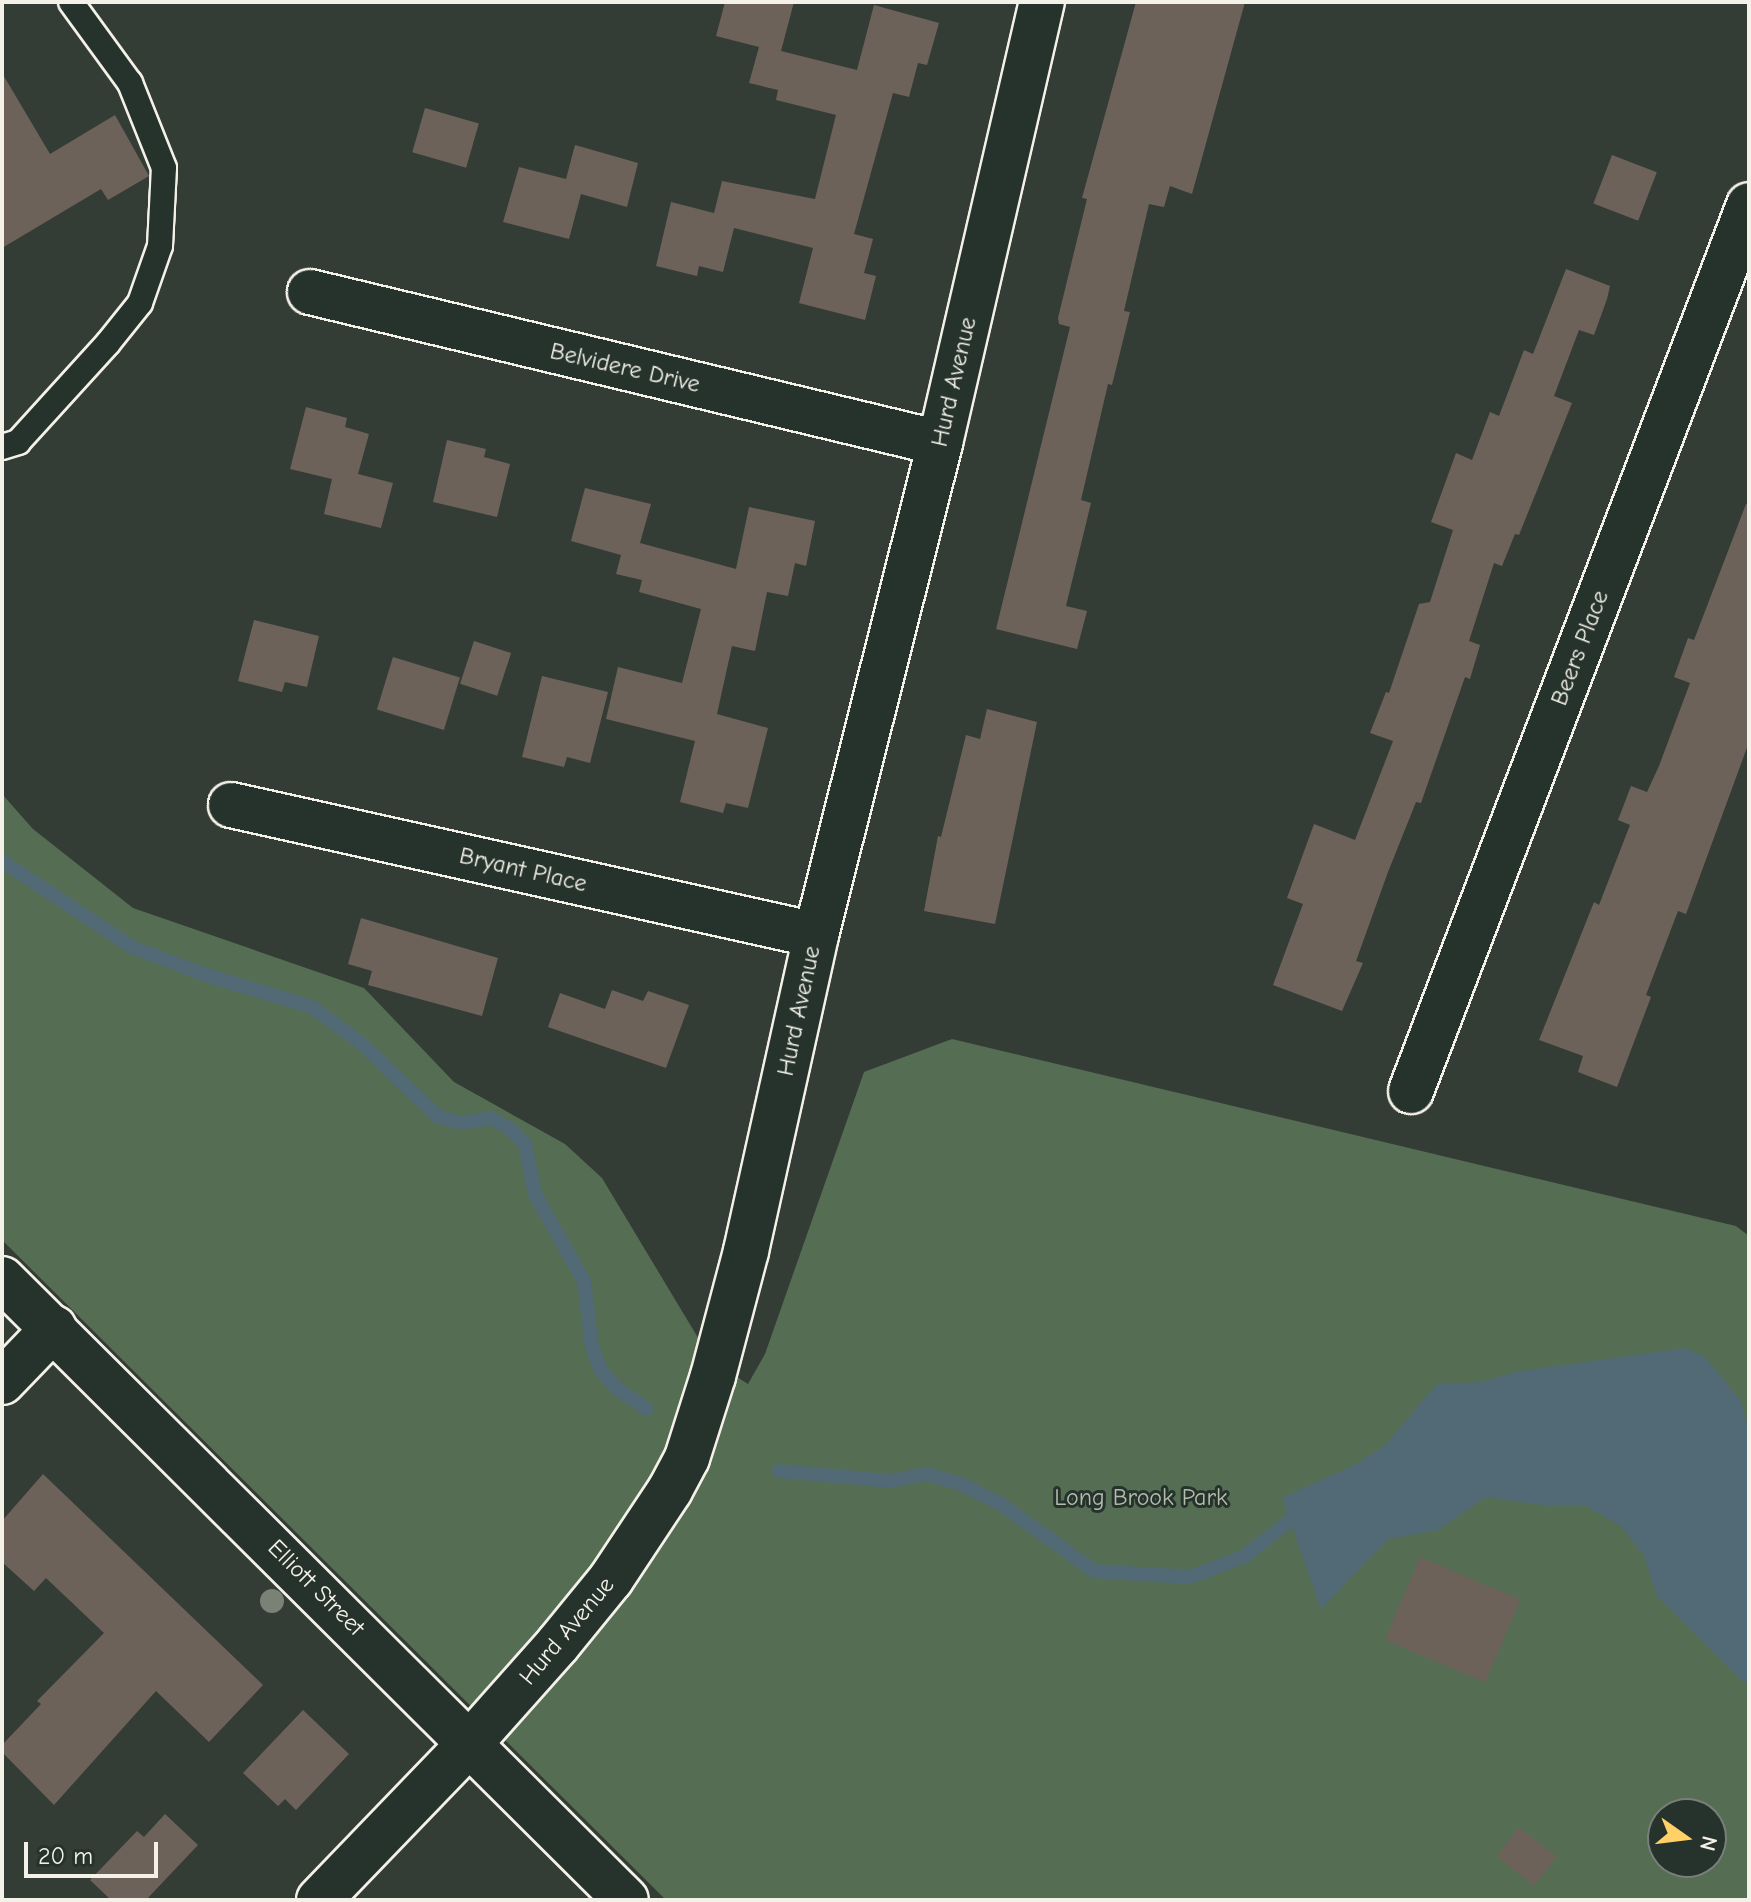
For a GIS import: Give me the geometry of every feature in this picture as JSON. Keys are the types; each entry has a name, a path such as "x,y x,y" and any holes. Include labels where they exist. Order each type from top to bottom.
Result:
{"street":[{"name":"Hurd Avenue","path":"319,1900 471,1742 611,1579 670,1490 687,1458 713,1376 746,1251 816,935 940,443 1042,2"},
{"name":"Beers Place","path":"1411,1091 1749,205"},
{"name":"Belvidere Drive","path":"310,292 940,443"},
{"name":"Bryant Place","path":"231,805 816,935"},
{"name":"Elliott Street","path":"2,1279 471,1742 626,1900"},
{"path":"2,1382 54,1328"}],"lane":[{"path":"2,447 18,442 140,303 160,246 164,168 130,83 71,2"}],"green space":[{"name":"Long Brook Park","path":"2,794 33,829 133,908 364,988 454,1082 565,1144 602,1178 712,1361 748,1384 765,1354 864,1072 952,1039 1736,1226 1749,1236 1749,1900 666,1900 2,1240"}],"water":[{"path":"1686,1348 1705,1357 1741,1401 1749,1433 1749,1683 1743,1682 1657,1596 1644,1556 1621,1526 1586,1506 1549,1506 1486,1497 1438,1530 1388,1539 1321,1609 1282,1498 1358,1463 1385,1445 1437,1384 1481,1382 1520,1371"}],"building":[{"path":"725,2 794,2 781,51 857,70 874,5 939,23 927,65 918,63 909,97 893,93 854,234 873,239 864,273 876,276 865,320 799,303 813,248 734,228 723,272 699,266 697,276 656,266 671,202 714,213 722,181 815,199 836,115 776,100 778,90 749,83 759,47 716,36"},
{"path":"1136,2 1245,2 1192,194 1170,186 1164,207 1149,204 1124,311 1130,312 1112,385 1108,384 1081,500 1091,503 1066,606 1087,611 1077,649 996,629 1070,327 1059,324 1058,318 1087,199 1082,198"},
{"path":"2,73 50,154 115,115 149,176 108,200 101,189 2,248"},
{"path":"425,108 479,123 466,168 412,152"},
{"path":"575,145 638,163 627,207 581,194 569,239 503,222 519,167 566,179"},
{"path":"1612,155 1657,172 1638,221 1593,204"},
{"path":"1566,269 1610,286 1607,299 1594,335 1579,330 1554,396 1572,403 1519,535 1515,534 1502,566 1494,563 1469,641 1480,645 1470,679 1465,677 1421,803 1416,802 1388,872 1356,961 1363,963 1342,1011 1273,985 1303,904 1287,898 1314,824 1355,840 1393,741 1370,733 1386,692 1389,693 1419,604 1430,602 1453,530 1431,522 1456,453 1472,460 1490,412 1499,416 1524,350 1533,354"},
{"path":"306,407 347,418 345,427 369,434 358,474 393,483 381,528 324,514 332,479 290,469"},
{"path":"447,440 486,449 484,457 510,464 497,517 433,502"},
{"path":"585,488 651,504 640,543 736,569 749,507 815,521 806,566 795,563 788,596 767,592 755,651 732,646 717,714 768,728 748,808 726,803 723,813 680,802 695,741 606,719 618,667 682,683 701,609 639,592 642,580 616,574 621,555 571,541"},
{"path":"1746,504 1749,505 1749,742 1686,914 1678,911 1646,995 1651,997 1617,1087 1578,1072 1583,1056 1539,1040 1594,902 1599,905 1630,825 1618,820 1631,786 1647,792 1659,766 1690,683 1674,677 1688,638 1694,640"},
{"path":"254,620 319,636 307,687 285,682 282,692 238,681"},
{"path":"474,641 511,653 497,696 460,684"},
{"path":"393,657 460,677 444,730 377,710"},
{"path":"542,676 608,692 590,763 567,757 564,767 522,757"},
{"path":"987,709 1037,722 995,924 924,911 938,836 941,837 966,735 980,739"},
{"path":"361,918 498,958 482,1016 368,985 372,971 348,964"},
{"path":"612,990 643,1001 648,991 689,1005 666,1068 548,1027 560,993 605,1009"},
{"path":"43,1474 263,1685 209,1742 156,1691 54,1805 2,1752 2,1745 41,1704 37,1701 104,1633 46,1578 34,1591 2,1562 2,1521"},
{"path":"1420,1557 1520,1600 1485,1682 1385,1640"},
{"path":"303,1710 349,1754 296,1810 285,1799 278,1806 243,1773"},
{"path":"165,1814 198,1845 146,1900 111,1900 90,1880 137,1831 144,1837"},
{"path":"1519,1827 1557,1857 1534,1886 1496,1856"}],"waterway":[{"path":"2,861 132,947 203,974 312,1007 361,1043 437,1116 460,1123 491,1118 509,1128 525,1144 535,1194 584,1281 592,1347 601,1370 616,1388 647,1409"},
{"path":"779,1471 890,1481 927,1474 961,1484 1001,1504 1094,1571 1190,1577 1245,1556 1292,1519 1305,1515"}]}
